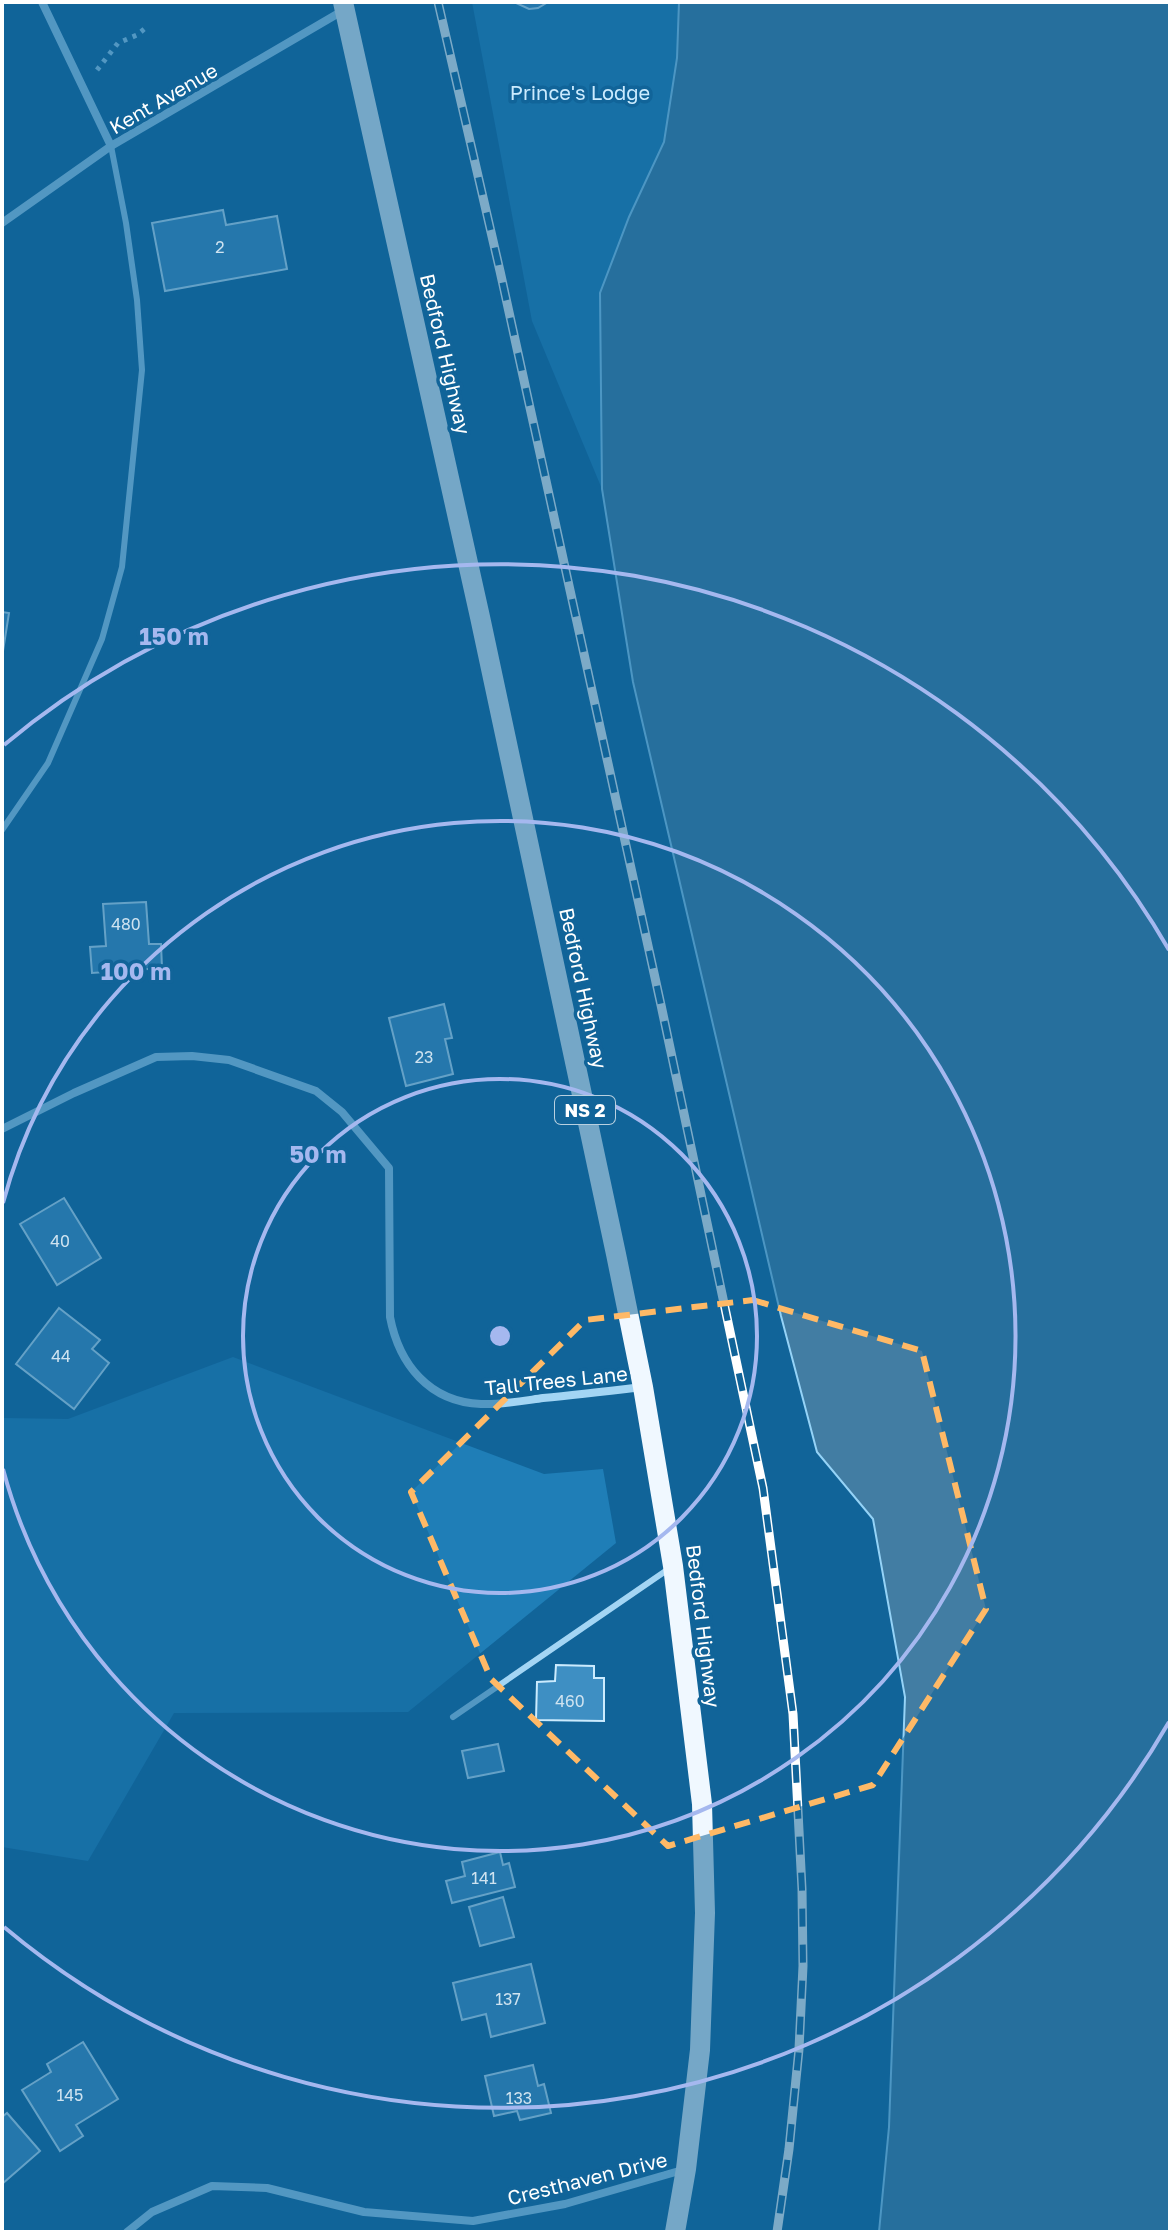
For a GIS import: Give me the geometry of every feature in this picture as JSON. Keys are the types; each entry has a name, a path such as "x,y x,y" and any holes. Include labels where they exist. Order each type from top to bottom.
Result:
{"main road":[{"name":"Bedford Highway","path":"344,6 484,633 643,1387 673,1566 702,1804 705,1913 700,2050 675,2232"}],"street":[{"path":"42,2 111,146"},
{"name":"Kent Avenue","path":"2,223 111,146 344,6"},
{"name":"Tall Trees Lane","path":"2,1129 156,1057 192,1056 229,1060 316,1091 342,1112 389,1168 390,1317 393,1336 412,1371 423,1381 449,1397 478,1404 643,1387"},
{"name":"Cresthaven Drive","path":"127,2232 152,2212 212,2186 267,2188 364,2212 473,2221 565,2204 686,2169"}],"lane":[{"path":"2,830 48,763 102,639 122,567 142,370 137,300 111,146"},
{"path":"453,1717 673,1566"}],"path":[{"path":"89,98 98,69 118,43 137,35 148,26"}],"highlighted area":[{"path":"753,1300 922,1351 986,1609 873,1785 668,1846 491,1679 411,1492 585,1320"}],"green space":[{"name":"Prince's Lodge","path":"472,2 679,2 677,58 664,142 629,217 600,293 602,489 532,321"},
{"path":"233,1357 544,1474 603,1469 616,1543 408,1712 174,1713 88,1861 2,1847 2,1418 68,1419"}],"shaded area":[{"path":"679,2 1170,2 1170,2232 879,2232 889,2127 905,1697 873,1519 817,1452 781,1316 633,682 602,489 600,293 629,217 664,142 677,58"}],"building":[{"path":"514,2 548,2 529,9"},
{"path":"223,210 226,225 277,216 287,269 165,291 152,223"},
{"path":"2,612 9,613 3,651 2,651"},
{"path":"146,902 149,944 161,944 162,968 92,973 90,947 106,946 103,904"},
{"path":"444,1004 452,1038 445,1039 453,1074 406,1086 389,1018"},
{"path":"64,1198 101,1258 57,1285 20,1224"},
{"path":"59,1308 100,1340 92,1349 109,1363 74,1409 16,1364"},
{"path":"556,1665 594,1666 594,1678 604,1678 604,1721 536,1720 537,1682 555,1681"},
{"path":"498,1744 504,1771 468,1778 462,1751"},
{"path":"500,1852 503,1865 509,1863 515,1887 452,1903 446,1881 465,1876 462,1862"},
{"path":"503,1897 514,1937 480,1946 469,1907"},
{"path":"531,1964 545,2023 491,2037 486,2014 462,2020 453,1983"},
{"path":"83,2042 118,2099 76,2125 83,2136 60,2151 22,2090 51,2072 47,2064"},
{"path":"533,2065 538,2086 544,2084 551,2113 520,2120 517,2111 494,2116 485,2076"},
{"path":"7,2113 40,2151 2,2184 2,2117"}],"railway":[{"path":"438,2 661,1005 763,1488 793,1714 802,1889 803,1966 799,2049 777,2232"}]}
